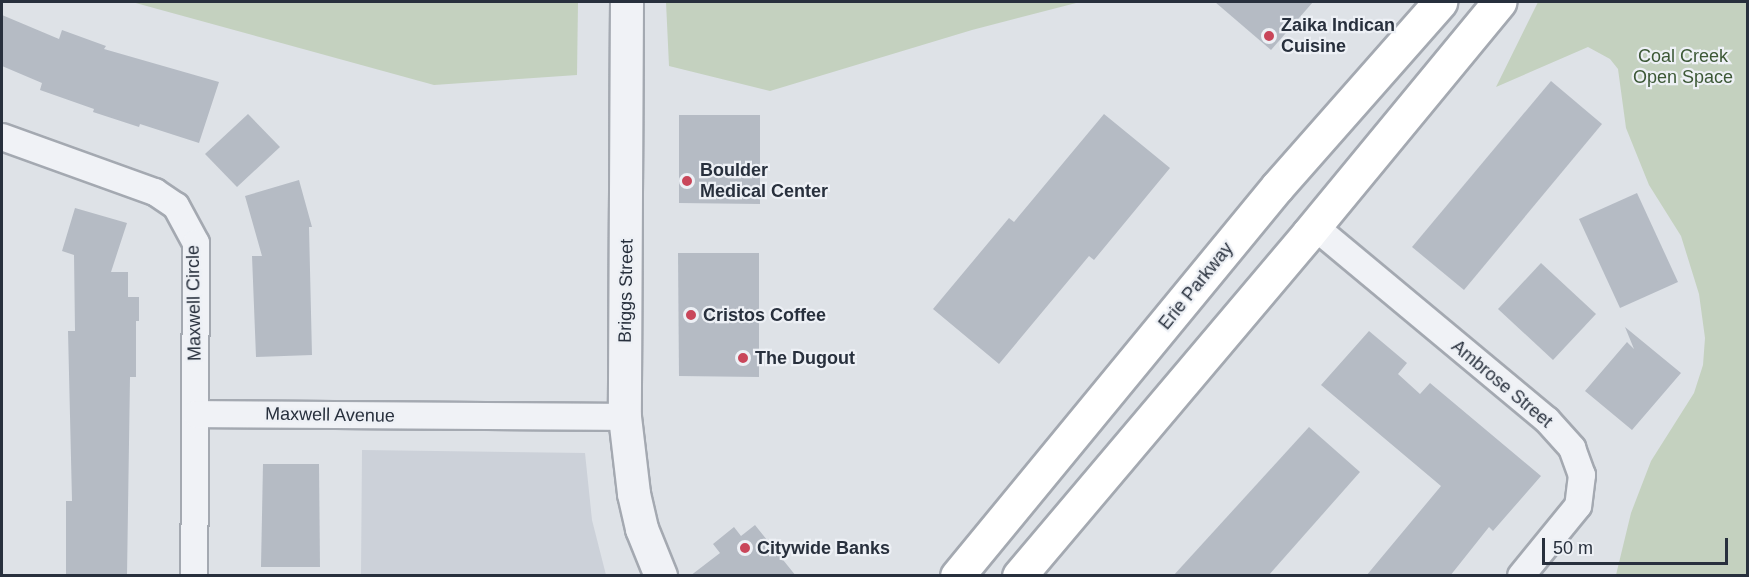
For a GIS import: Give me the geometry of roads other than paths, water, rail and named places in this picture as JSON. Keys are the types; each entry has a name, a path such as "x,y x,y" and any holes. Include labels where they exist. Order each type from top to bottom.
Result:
{"main road":[{"name":"Erie Parkway","path":"957,576 1276,187 1440,2"},
{"path":"1019,576 1499,2"}],"street":[{"name":"Briggs Street","path":"627,14 625,417 634,494 642,530 661,576"},
{"name":"Maxwell Circle","path":"2,137 155,192 176,206 196,243 196,414"},
{"name":"Ambrose Street","path":"1314,226 1547,420 1572,448 1582,475 1578,506 1521,576"},
{"name":"Maxwell Avenue","path":"196,414 625,417"},
{"path":"194,576 196,414"}],"place":[{"name":"Zaika Indican Cuisine","path":"1269,36"},
{"name":"Boulder Medical Center","path":"687,181"},
{"name":"Cristos Coffee","path":"691,315"},
{"name":"The Dugout","path":"743,358"},
{"name":"Citywide Banks","path":"745,548"}],"park label":[{"name":"Coal Creek Open Space","path":"1683,67"}]}
